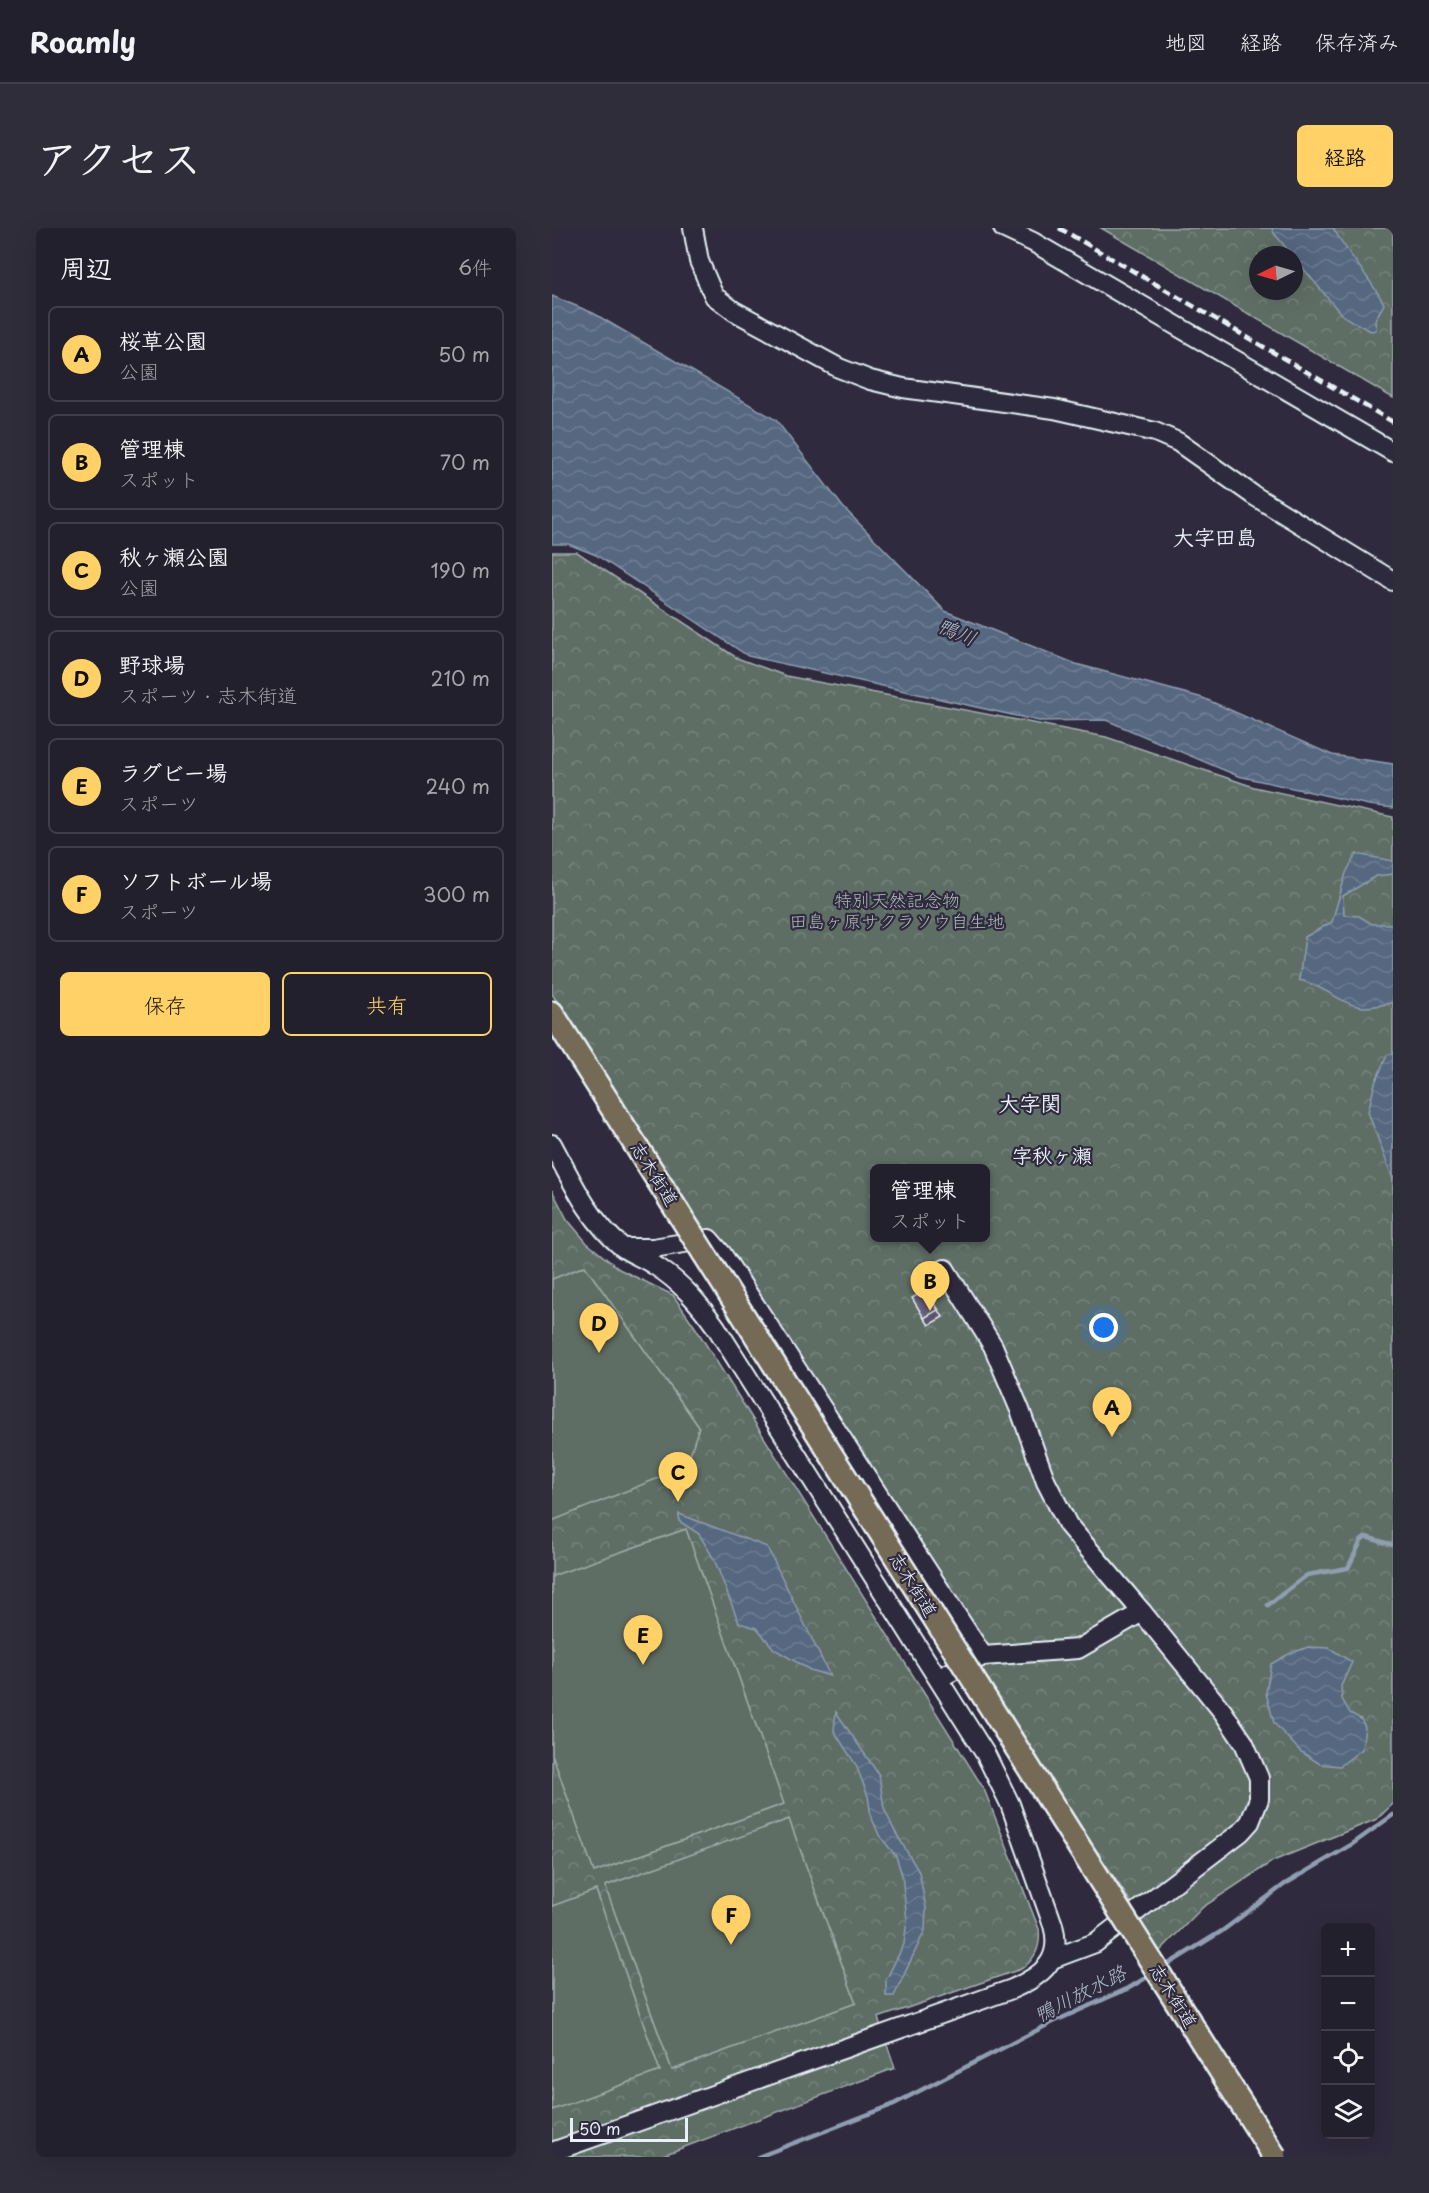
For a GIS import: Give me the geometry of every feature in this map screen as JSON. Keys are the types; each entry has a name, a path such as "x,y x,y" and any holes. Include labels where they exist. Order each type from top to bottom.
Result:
{"main road":[{"name":"志木街道","path":"552,1012 1275,2157"}],"street":[{"path":"693,228 699,261 714,296 734,311 839,368 870,380 903,388 1054,409 1155,432 1178,442 1253,495 1393,581"},
{"path":"1003,228 1033,242 1393,452"},
{"path":"552,1144 592,1216 624,1248 676,1279 694,1297 716,1327 939,1678 987,1755 1010,1804 1056,1935 1057,1944 1052,1959 1037,1976 1012,1989 552,2152"},
{"path":"624,1248 654,1248 709,1239 722,1254 983,1656"},
{"path":"945,1269 993,1346 1050,1489 1068,1525 1223,1712 1244,1743 1259,1778 1259,1799 1250,1822 1223,1847 1095,1942 1052,1959"},
{"path":"939,1678 983,1656 1078,1649 1142,1612"}],"green space":[{"path":"1101,228 1393,228 1393,398"},
{"name":"特別天然記念物 田島ヶ原サクラソウ自生地","path":"552,552 577,552 737,658 786,676 1106,737 1254,787 1393,817 1393,1804 1377,1819 1273,1861 1203,1907 1158,1953 1128,1898 1013,1726 552,994"},
{"path":"552,1190 567,1219 587,1243 619,1269 673,1295 695,1327 984,1789 1039,1929 1036,1952 1021,1969 878,2018 895,2068 658,2157 552,2157"},
{"path":"585,1266 699,1427 686,1467 552,1521 552,1279"},
{"path":"686,1529 784,1804 594,1872 552,1754 552,1576"},
{"path":"789,1819 856,2003 672,2070 605,1886"},
{"path":"596,1890 660,2071 552,2110 552,1906"}],"water":[{"path":"1272,228 1333,228 1384,304 1375,320 1376,330 1371,331 1341,314 1303,268 1303,246 1285,246"},
{"name":"鴨川","path":"552,296 593,313 776,420 843,507 945,611 1076,664 1203,698 1332,755 1393,764 1393,808 1369,805 1238,776 1106,720 1039,721 748,656 596,555 568,544 552,544"},
{"path":"1356,854 1393,861 1393,874 1376,876 1343,896 1344,915 1359,916 1372,924 1393,924 1393,1003 1368,1007 1357,1006 1308,982 1299,980 1305,937 1332,922 1346,873"},
{"path":"1393,1053 1393,1179 1368,1112 1375,1083 1387,1055"},
{"path":"679,1514 767,1547 830,1676 810,1670 774,1649 757,1628 739,1623 714,1559 699,1534 679,1521"},
{"path":"1308,1647 1329,1648 1352,1662 1341,1686 1342,1699 1350,1713 1361,1719 1365,1727 1362,1749 1340,1766 1320,1764 1300,1751 1274,1723 1266,1693 1271,1664"},
{"path":"836,1712 879,1775 884,1808 919,1872 926,1908 925,1930 894,1996 886,1996 886,1980 904,1944 907,1920 902,1875 896,1856 879,1835 871,1816 868,1796 856,1765 834,1731"}],"building":[{"path":"926,1290 938,1310 924,1318 912,1298"}],"waterway":[{"path":"1268,1605 1307,1575 1348,1568 1361,1541 1366,1537 1393,1545"},
{"name":"鴨川放水路","path":"1162,1968 1222,1931 1285,1884 1351,1845 1393,1815"},
{"name":"鴨川放水路","path":"758,2157 892,2105 1053,2022 1129,1988 1152,1974"}],"railway":[{"path":"1059,228 1393,422"}],"place":[{"name":"管理棟","path":"930,1311"},
{"name":"野球場","path":"599,1353"},
{"name":"桜草公園","path":"1112,1437"},
{"name":"秋ヶ瀬公園","path":"678,1502"},
{"name":"ラグビー場","path":"643,1665"},
{"name":"ソフトボール場","path":"731,1945"}],"district":[{"name":"大字田島","path":"1215,538"},
{"name":"大字関","path":"1030,1104"},
{"name":"字秋ヶ瀬","path":"1052,1156"}]}
